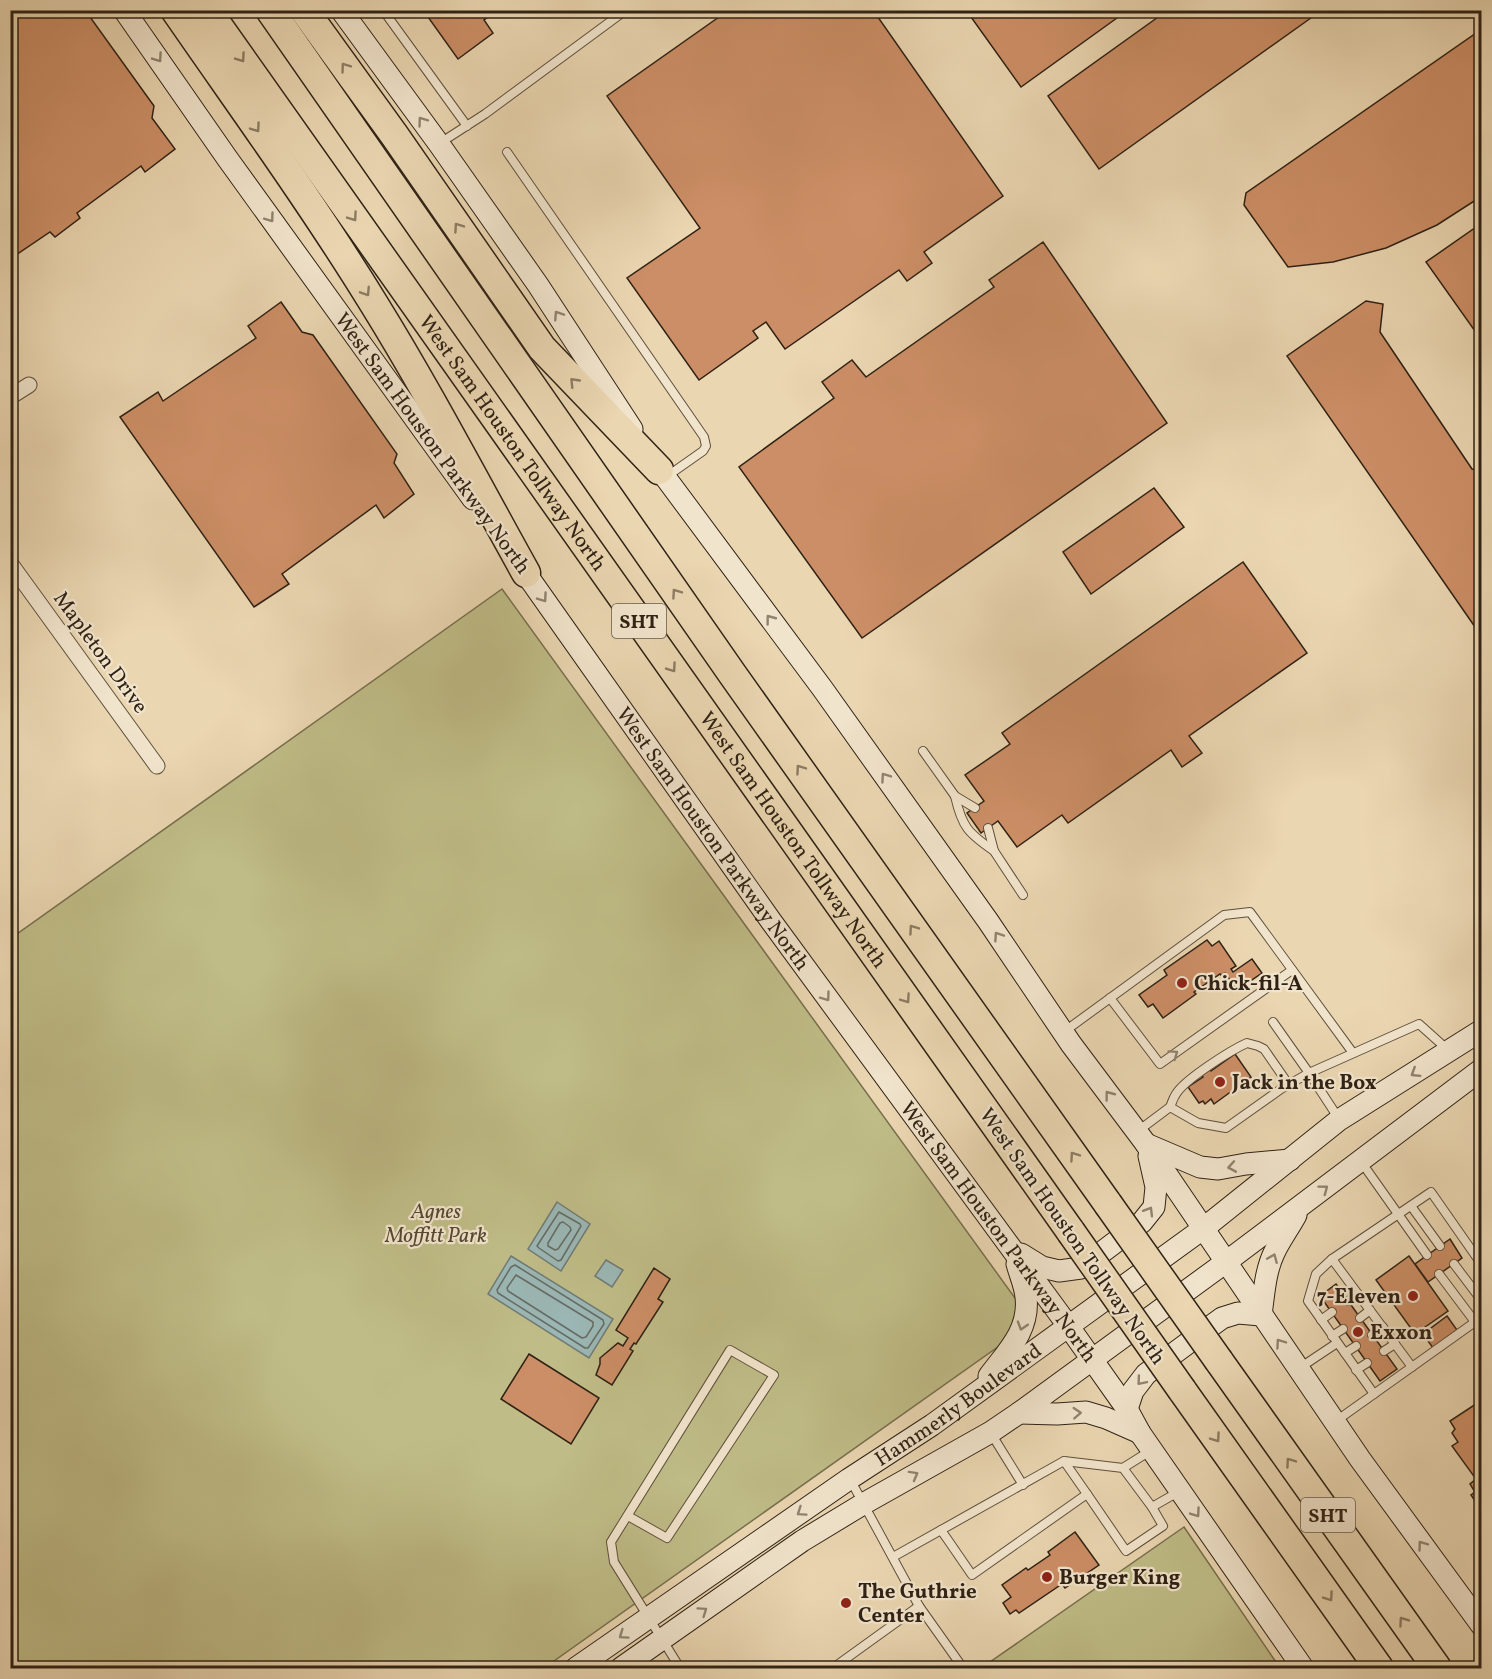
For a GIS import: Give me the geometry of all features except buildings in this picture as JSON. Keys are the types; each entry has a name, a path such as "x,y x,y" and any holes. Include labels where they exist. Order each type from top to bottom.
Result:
{"highway":[{"path":"175,10 288,173 374,303 432,402 526,573"},
{"name":"West Sam Houston Tollway North","path":"207,10 1379,1668"},
{"name":"SHT","path":"270,10 733,675 1437,1668"},
{"path":"304,10 395,136 542,348 662,474"}],"main road":[{"name":"West Sam Houston Parkway North","path":"124,10 771,921 1013,1249 1127,1408 1146,1441 1303,1668"},
{"path":"341,10 538,285 662,474 822,688 988,921 1063,1032 1204,1228 1360,1459 1482,1626"},
{"name":"Hammerly Boulevard","path":"576,1668 849,1479 932,1425 1069,1327 1204,1228 1340,1120 1482,1030"},
{"name":"Hammerly Boulevard","path":"621,1668 802,1541 991,1432 1019,1413 1226,1262 1482,1069"},
{"path":"1013,1249 1042,1267 1059,1271 1081,1268 1142,1222 1154,1207 1156,1187 1141,1138"},
{"path":"1141,1138 1200,1167 1218,1169 1290,1160"},
{"path":"1261,1315 1267,1274 1274,1253 1301,1206"},
{"path":"975,1394 1019,1337 1025,1322 1026,1297 1013,1249"},
{"path":"1127,1408 1133,1391 1146,1374 1222,1318 1238,1313 1261,1315"},
{"path":"1019,1413 1086,1412 1106,1418 1146,1441"}],"street":[{"path":"10,398 29,385"},
{"name":"Mapleton Drive","path":"10,563 157,766"}],"lane":[{"path":"383,10 467,126"},
{"path":"439,144 485,114 626,10"},
{"path":"507,152 704,437 706,446 703,451 662,474"},
{"path":"923,751 955,796 975,808"},
{"path":"955,796 959,816 974,837 994,851"},
{"path":"988,828 994,851 1023,895"},
{"path":"1063,1032 1224,915 1250,912 1353,1053"},
{"path":"1110,998 1160,1064 1292,970"},
{"path":"1272,1022 1309,1072 1340,1120"},
{"path":"1170,1107 1198,1124 1227,1128 1309,1072 1419,1024 1449,1051"},
{"path":"1141,1138 1170,1107 1176,1093 1184,1084 1247,1043 1264,1049 1289,1084"},
{"path":"1361,1161 1427,1256"},
{"path":"1374,1394 1308,1301 1316,1274 1332,1259 1431,1192 1482,1265"},
{"path":"1411,1206 1440,1246"},
{"path":"1332,1259 1412,1367"},
{"path":"1454,1264 1482,1301"},
{"path":"1335,1422 1478,1319 1439,1274"},
{"path":"1348,1301 1358,1294"},
{"path":"1360,1317 1370,1310"},
{"path":"1321,1320 1332,1312"},
{"path":"1372,1335 1383,1327"},
{"path":"1298,1369 1335,1339 1343,1329"},
{"path":"1384,1351 1395,1344"},
{"path":"1345,1353 1356,1346"},
{"path":"627,1516 668,1538 774,1375 730,1350 627,1516 611,1542 614,1562 680,1668"},
{"path":"1356,1370 1367,1363"},
{"path":"991,1432 1023,1485"},
{"path":"1123,1468 1146,1441"},
{"path":"892,1557 1064,1461 1123,1468 1152,1507 1162,1526 1126,1551 1064,1461"},
{"path":"849,1479 920,1606 963,1668"},
{"path":"1152,1507 1180,1490"},
{"path":"941,1530 972,1575 1087,1494"},
{"path":"833,1668 920,1606"}],"green space":[{"name":"Agnes Moffitt Park","path":"502,589 1020,1305 1009,1339 544,1668 11,1668 10,939"},
{"path":"1184,1527 1280,1668 994,1668 990,1662"}],"water":[{"path":"557,1202 590,1224 561,1271 528,1249"},
{"path":"511,1256 613,1319 589,1358 488,1294"},
{"path":"606,1260 623,1270 612,1287 595,1276"}],"place":[{"name":"Chick-fil-A","path":"1182,983"},
{"name":"Jack in the Box","path":"1220,1082"},
{"name":"7-Eleven","path":"1413,1296"},
{"name":"Exxon","path":"1358,1332"},
{"name":"Burger King","path":"1047,1577"},
{"name":"The Guthrie Center","path":"846,1603"}]}
